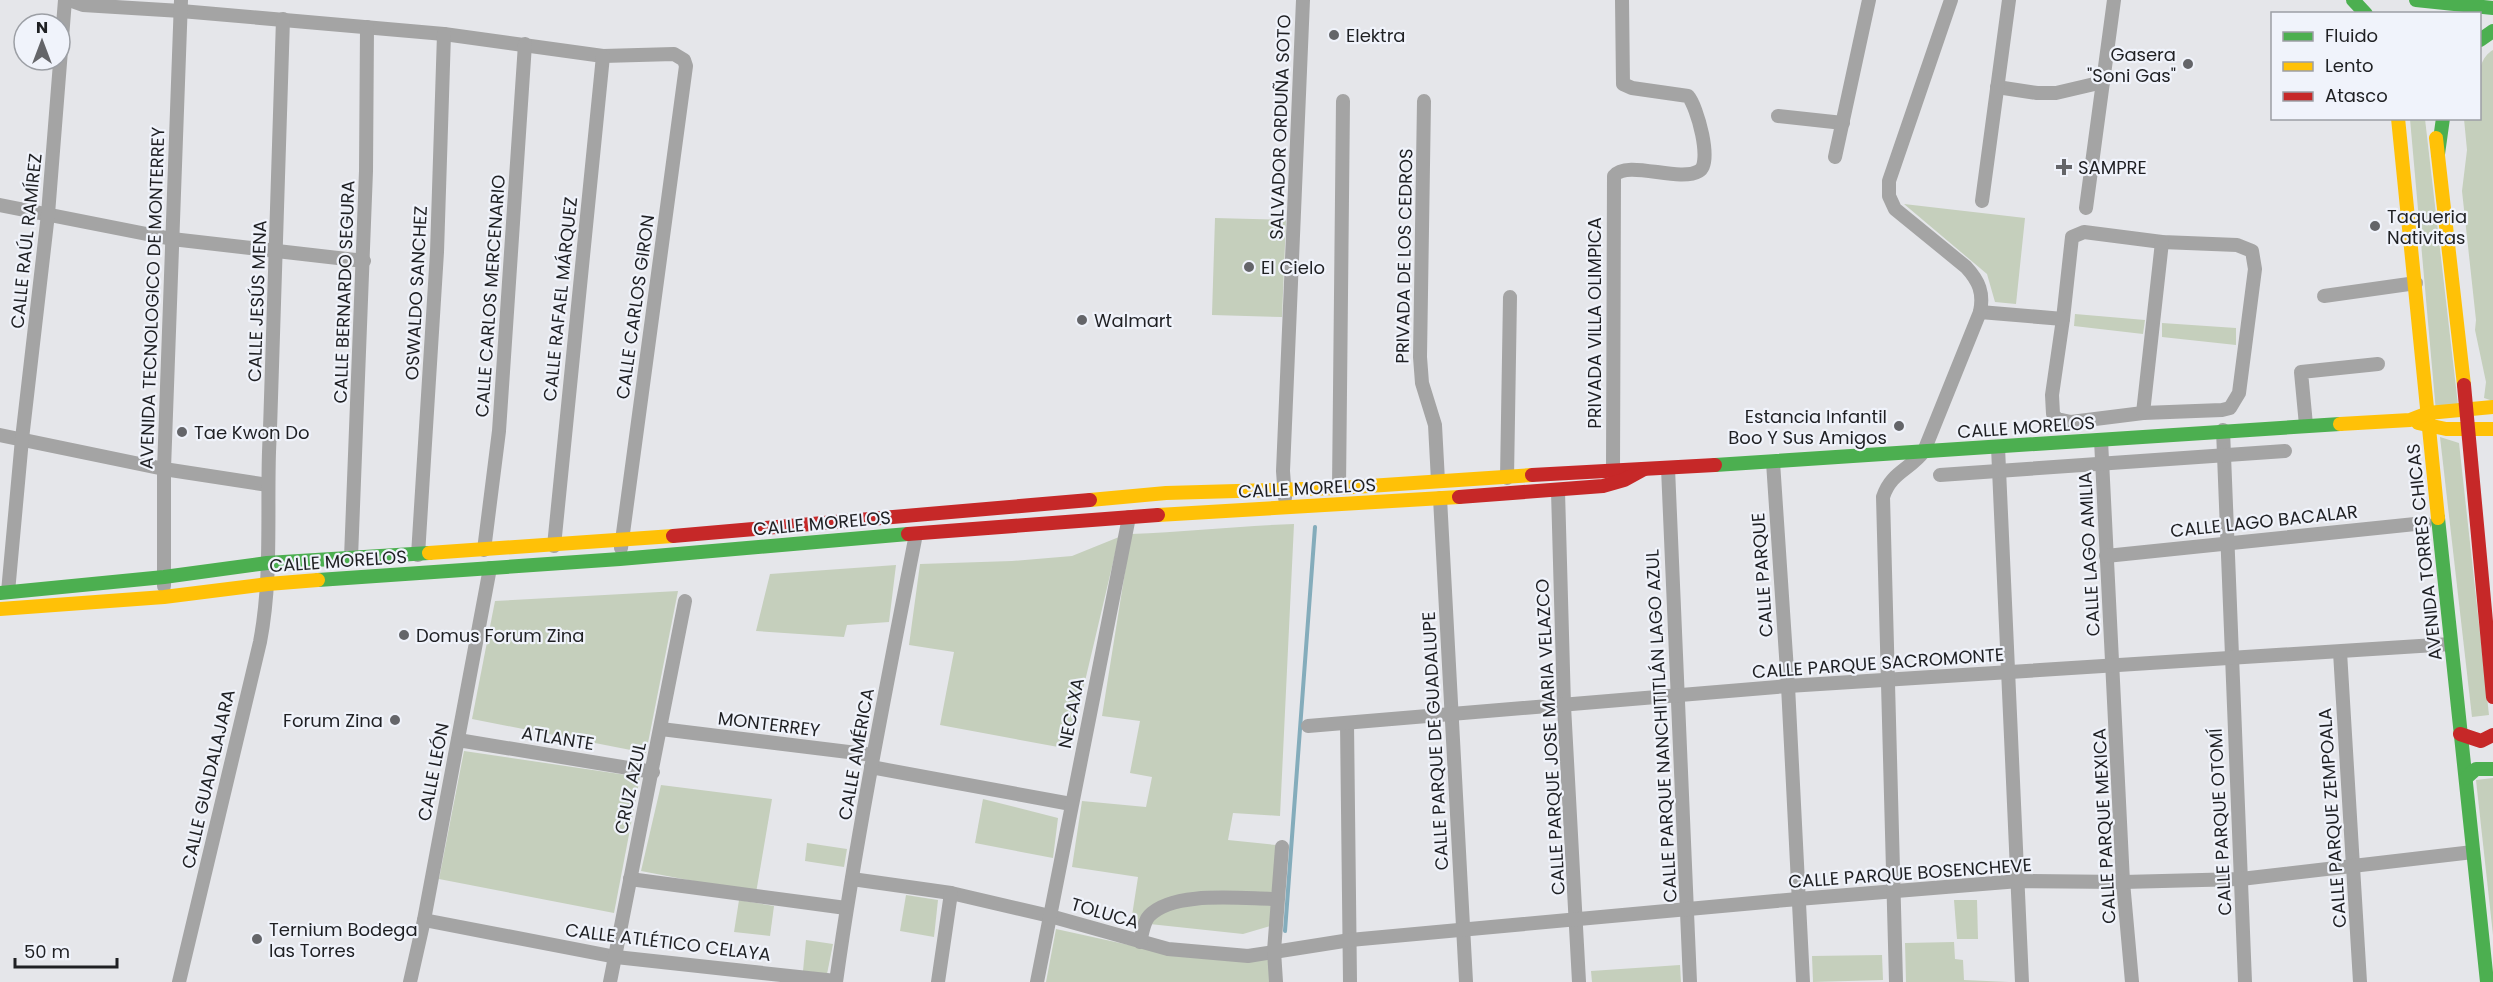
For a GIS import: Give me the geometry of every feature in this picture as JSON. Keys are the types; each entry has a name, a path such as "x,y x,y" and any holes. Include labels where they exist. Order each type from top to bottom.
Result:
{"main road":[{"path":"2353,0 2364,12"},
{"path":"2419,0 2493,8"},
{"name":"AVENIDA TORRES CHICAS","path":"2398,120 2487,982"},
{"path":"2433,120 2467,408 2491,646 2493,697"},
{"path":"2438,154 2443,120"},
{"path":"2428,419 2467,408 2493,407"},
{"name":"CALLE MORELOS","path":"4,592 164,577 267,563 554,546 1166,493 1338,488 1612,469 1773,462 2223,430 2428,419"},
{"path":"2428,419 2469,430 2493,429"},
{"name":"CALLE MORELOS","path":"0,609 164,597 268,584 620,559 1129,517 1558,491 1615,485 1632,478 1644,469"},
{"path":"2460,734 2470,740 2481,741 2493,735"},
{"path":"2466,778 2476,769 2493,769"}],"street":[{"path":"67,0 83,5 181,5 282,20 444,34 603,56"},
{"name":"CALLE RAÚL RAMÍREZ","path":"4,592 48,214 67,0"},
{"name":"SALVADOR ORDUÑA SOTO","path":"1284,507 1283,471 1303,0"},
{"name":"PRIVADA VILLA OLIMPICA","path":"1612,469 1614,176 1623,170 1686,175 1699,171 1704,164 1705,147 1696,109 1691,99 1680,94 1632,88 1623,84 1622,0"},
{"path":"1835,156 1869,0"},
{"path":"1896,982 1883,497 1893,477 1917,460 1924,451 1980,312 1983,293 1975,276 1895,209 1888,196 1888,182 1951,0"},
{"path":"1982,201 2008,0"},
{"path":"2086,208 2114,0"},
{"name":"AVENIDA TECNOLOGICO DE MONTERREY","path":"164,597 164,469 181,5"},
{"name":"CALLE JESÚS MENA","path":"268,584 268,485 278,252 282,20"},
{"name":"CALLE BERNARDO SEGURA","path":"351,558 364,261 367,27"},
{"name":"OSWALDO SANCHEZ","path":"418,555 437,252 444,34"},
{"name":"CALLE CARLOS MERCENARIO","path":"484,550 499,431 525,44"},
{"name":"CALLE CARLOS GIRON","path":"603,56 674,54 684,60 684,78 620,559"},
{"name":"CALLE RAFAEL MÁRQUEZ","path":"554,546 603,56"},
{"path":"1996,87 2049,93 2103,82"},
{"path":"1338,488 1343,101"},
{"name":"PRIVADA DE LOS CEDROS","path":"1424,101 1420,357 1422,383 1435,424 1438,481"},
{"path":"1778,116 1843,123"},
{"path":"0,205 171,239 364,261"},
{"path":"2084,232 2162,242 2237,245 2252,251 2255,269 2239,393 2234,404 2222,410 2143,413 2071,422 2057,419 2053,414 2052,395 2074,235 2084,232"},
{"path":"2143,413 2162,242"},
{"path":"2324,296 2416,283"},
{"path":"1507,478 1510,297"},
{"path":"1980,312 2063,319"},
{"path":"2306,425 2301,372 2378,364"},
{"name":"CALLE PARQUE OTOMÍ","path":"2223,430 2245,982"},
{"path":"0,435 164,469 268,485"},
{"name":"CALLE LAGO AMILIA","path":"2101,440 2114,667"},
{"path":"1998,447 2022,982"},
{"path":"1940,475 2285,451"},
{"name":"CALLE PARQUE","path":"1773,462 1788,686 1803,982"},
{"name":"CALLE PARQUE NANCHITITLÁN LAGO AZUL","path":"1668,468 1690,982"},
{"name":"CALLE PARQUE JOSE MARIA VELAZCO","path":"1558,491 1564,706 1579,982"},
{"name":"CALLE PARQUE DE GUADALUPE","path":"1440,498 1466,982"},
{"name":"NECAXA","path":"1037,982 1129,517"},
{"name":"CALLE LAGO BACALAR","path":"2106,556 2425,523"},
{"name":"CALLE AMÉRICA","path":"836,981 846,908 872,761 916,534"},
{"name":"CALLE LEÓN","path":"410,982 424,920 490,568"},
{"name":"CALLE GUADALAJARA","path":"179,982 260,642 268,584"},
{"name":"CRUZ AZUL","path":"610,982 686,601"},
{"name":"CALLE PARQUE SACROMONTE","path":"1308,726 1788,686 2231,660 2451,644"},
{"name":"CALLE PARQUE ZEMPOALA","path":"2340,652 2360,982"},
{"name":"CALLE PARQUE MEXICA","path":"2114,667 2123,882 2132,982"},
{"path":"1347,723 1350,982"},
{"name":"MONTERREY","path":"661,729 872,761 1071,804"},
{"name":"ATLANTE","path":"458,740 653,772"},
{"path":"1276,982 1274,951 1282,848"},
{"name":"CALLE PARQUE BOSENCHEVE","path":"1350,940 2019,881 2123,882 2241,879 2354,868 2474,852"},
{"path":"630,879 846,908"},
{"name":"TOLUCA","path":"852,879 951,893 1050,916 1168,949 1248,956 1350,940"},
{"path":"938,982 951,893"},
{"path":"1140,942 1148,917 1166,904 1182,899 1277,899"},
{"name":"CALLE ATLÉTICO CELAYA","path":"424,920 616,957 836,981"}],"green space":[{"path":"2493,50 2493,401 2484,398 2486,382 2475,330 2476,320 2462,191 2467,150 2464,120 2481,120 2481,67 2486,56"},
{"path":"2410,120 2425,120 2458,405 2436,412"},
{"path":"1904,204 2025,218 2016,304 1995,302 1987,274"},
{"name":"El Cielo","path":"1215,218 1286,220 1282,317 1212,315"},
{"path":"2075,314 2145,320 2143,334 2074,326"},
{"path":"2162,323 2236,328 2236,345 2162,337"},
{"path":"2440,437 2459,443 2489,715 2472,717"},
{"path":"1294,524 1280,816 1233,813 1228,840 1276,845 1277,924 1243,934 1131,922 1138,877 1072,867 1082,801 1146,807 1152,777 1130,773 1140,721 1102,716 1131,534"},
{"path":"1119,537 1069,749 940,725 954,652 909,645 920,564 1012,561 1072,556"},
{"path":"896,565 889,622 847,625 844,637 756,631 770,574"},
{"path":"678,591 646,753 472,719 495,601"},
{"path":"464,751 640,777 614,913 439,879"},
{"path":"2493,778 2493,935 2476,780"},
{"path":"661,785 772,799 756,893 641,871"},
{"path":"983,799 1058,818 1053,858 975,843"},
{"path":"807,843 847,849 844,867 805,861"},
{"path":"906,895 938,900 934,937 900,931"},
{"path":"739,900 774,906 770,936 734,932"},
{"path":"1954,900 1977,900 1978,939 1957,939"},
{"path":"1056,929 1129,945 1228,958 1277,944 1275,982 1046,982"},
{"path":"806,940 833,944 827,974 803,971"},
{"path":"1954,942 1955,959 1963,960 1964,980 2009,982 1906,982 1905,943"},
{"path":"1882,955 1883,980 1813,982 1812,956"},
{"path":"1680,965 1681,982 1592,982 1591,971"}],"waterway":[{"path":"1285,931 1315,527"}],"traffic: fast":[{"path":"2353,0 2364,12"},
{"path":"2416,0 2493,8"},
{"path":"2481,39 2493,31"},
{"path":"2438,154 2443,120"},
{"path":"1715,465 2340,424"},
{"path":"2438,518 2487,982"},
{"path":"318,580 620,559 908,534"},
{"path":"0,593 164,577 267,563 429,553"},
{"path":"2466,778 2476,769 2493,769"}],"traffic: slow":[{"path":"2398,120 2438,518"},
{"path":"2436,138 2464,385"},
{"path":"2340,424 2410,420 2428,413 2493,407"},
{"path":"2418,423 2446,429 2493,429"},
{"path":"1090,500 1166,493 1339,488 1532,475"},
{"path":"1158,515 1459,497"},
{"path":"429,553 673,536"},
{"path":"0,609 164,597 318,580"}],"traffic: jam":[{"path":"2464,385 2493,697"},
{"path":"1532,475 1715,465"},
{"path":"1459,497 1603,486 1624,480 1644,469"},
{"path":"673,536 1090,500"},
{"path":"908,534 1158,515"},
{"path":"2460,734 2481,741 2493,735"}],"place":[{"name":"Elektra","path":"1334,35"},
{"name":"Gasera \"Soni Gas\"","path":"2188,64"},
{"name":"SAMPRE","path":"2064,167"},
{"name":"Taqueria Nativitas","path":"2375,226"},
{"name":"El Cielo","path":"1249,267"},
{"name":"Walmart","path":"1082,320"},
{"name":"Estancia Infantil Boo Y Sus Amigos","path":"1899,426"},
{"name":"Tae Kwon Do","path":"182,432"},
{"name":"Domus Forum Zina","path":"404,635"},
{"name":"Forum Zina","path":"395,720"},
{"name":"Ternium Bodega las Torres","path":"257,939"}]}
